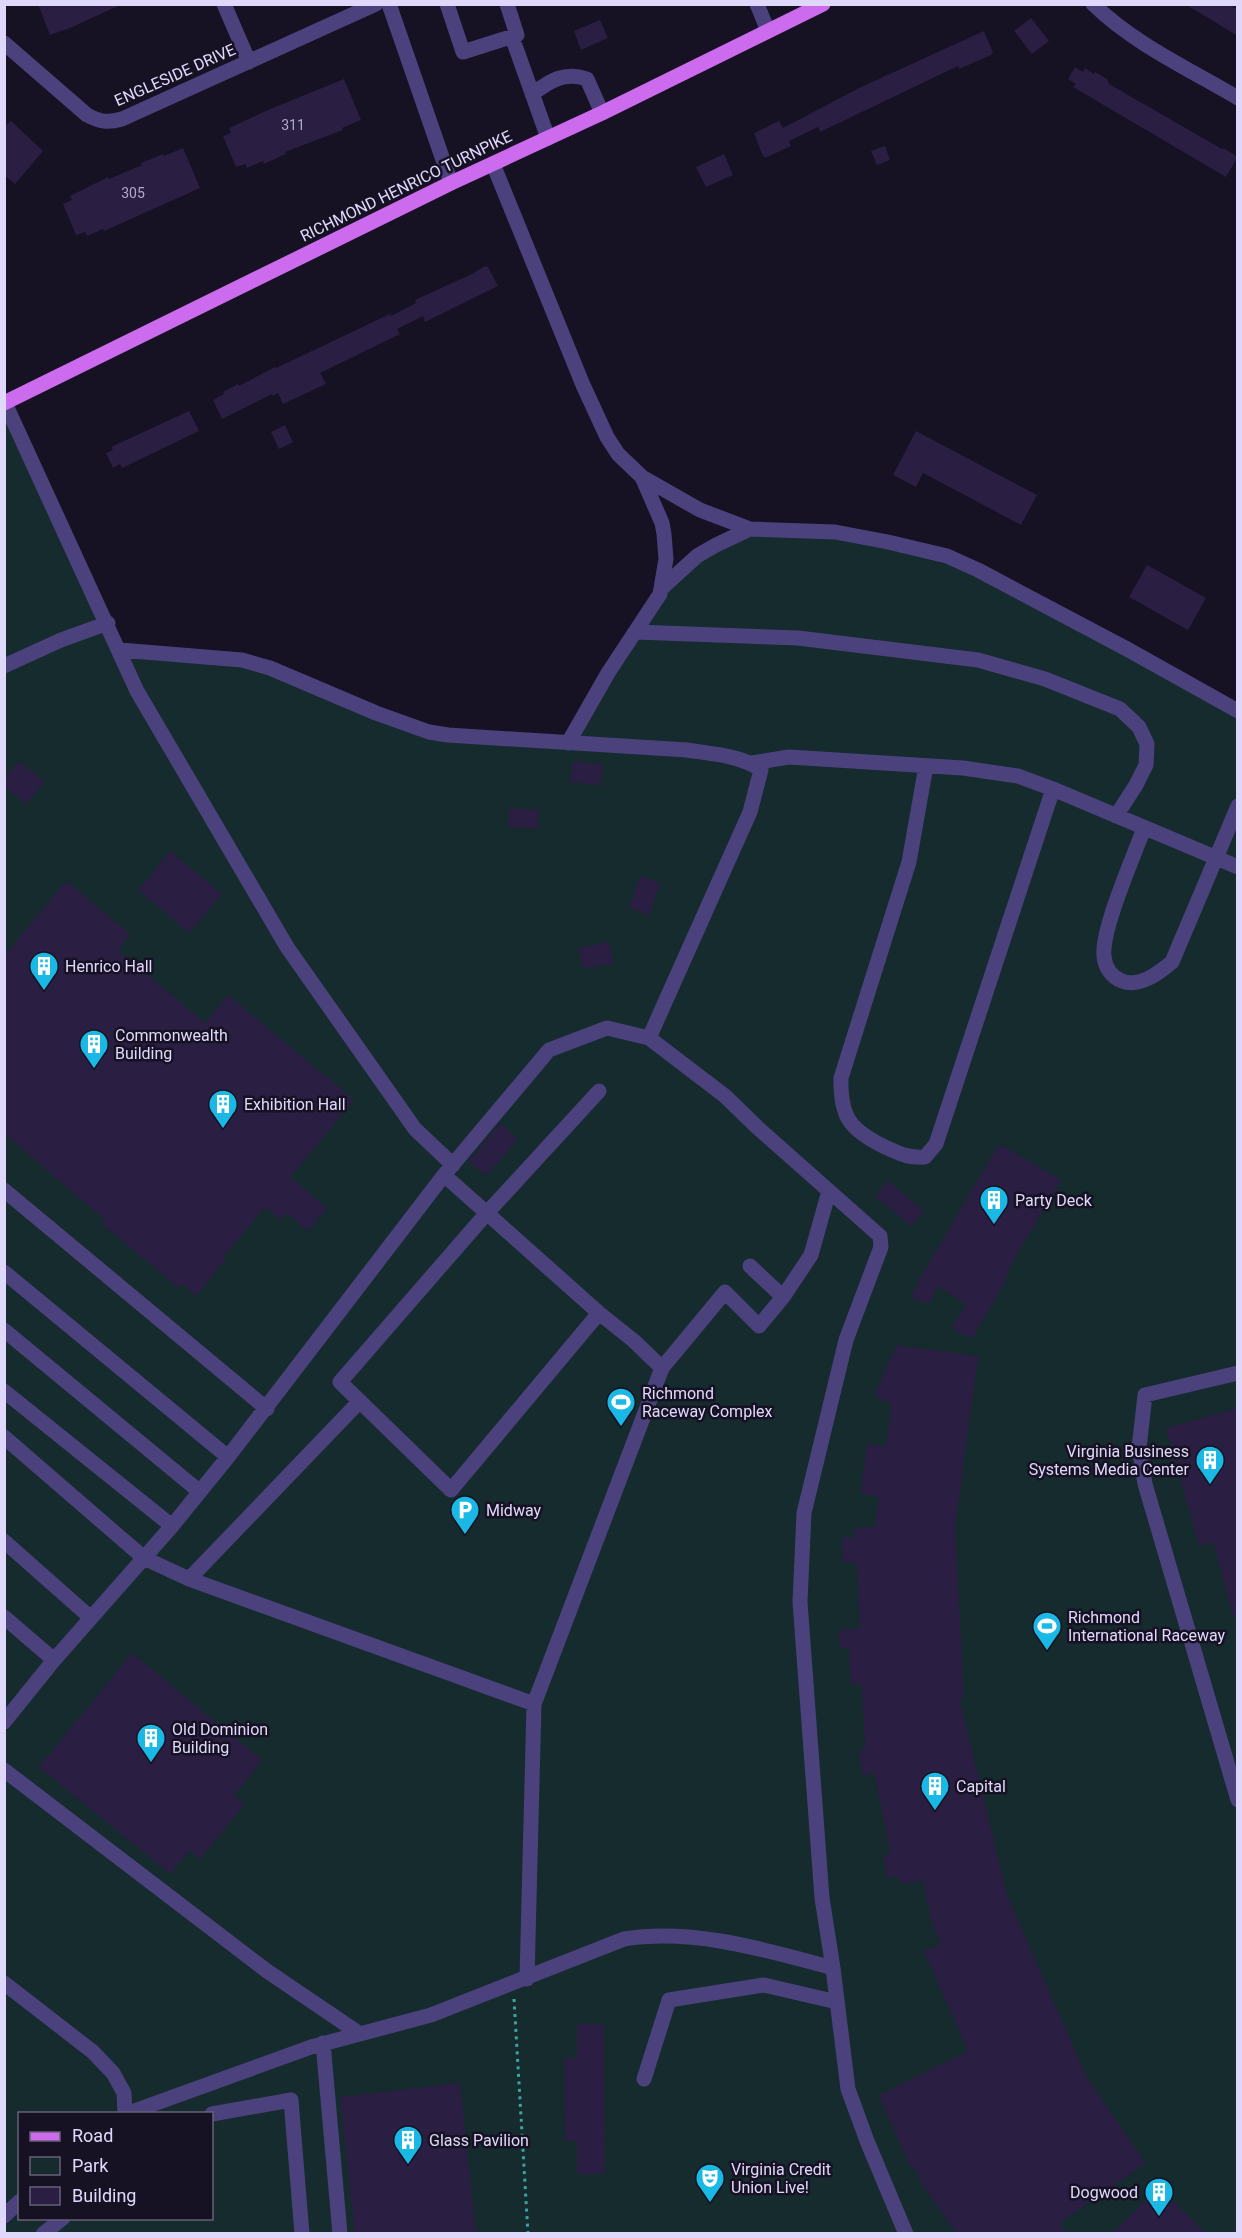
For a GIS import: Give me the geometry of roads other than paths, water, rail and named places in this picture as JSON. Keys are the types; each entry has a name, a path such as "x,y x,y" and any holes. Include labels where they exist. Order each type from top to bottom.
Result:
{"main road":[{"name":"RICHMOND HENRICO TURNPIKE","path":"5,403 451,183 823,4"}],"street":[{"path":"224,4 249,62"},
{"name":"ENGLESIDE DRIVE","path":"4,43 87,115 97,121 108,123 122,119 376,4"},
{"path":"389,4 451,183"},
{"path":"447,4 463,52 518,35 507,4"},
{"path":"757,4 768,31"},
{"path":"1093,4 1102,13 1154,49 1238,98"},
{"path":"512,37 548,138"},
{"path":"532,94 552,79 561,76 578,76 586,79 602,112"},
{"path":"493,164 583,385 607,437 618,454 642,477 700,510 750,529 835,532 947,556 978,570 1117,644 1238,711"},
{"path":"5,403 108,623 137,691 287,947 415,1129 486,1214 634,1341 662,1368"},
{"path":"642,477 662,523 664,534 666,559 662,588"},
{"path":"568,743 608,673 662,588 697,556 750,529"},
{"path":"4,666 61,640 108,623"},
{"path":"636,632 798,638 978,660 1045,679 1120,709 1139,727 1147,744 1146,765 1116,816"},
{"path":"120,651 242,660 270,668 376,713 438,734 687,750 717,754 752,763 761,770 761,777 750,812 649,1038"},
{"path":"752,763 789,757 963,768 1018,776 1238,867"},
{"path":"926,766 909,862 841,1078 841,1099 848,1118 861,1135 910,1158 925,1157 936,1144 1053,789"},
{"path":"1144,828 1109,924 1103,956 1108,971 1123,982 1155,976 1172,962 1238,806"},
{"path":"4,1722 54,1660 200,1492 267,1409 449,1170 549,1050 607,1028 649,1038 725,1096 880,1236 881,1247 846,1340 804,1513 800,1602 822,1898 848,2089 906,2234"},
{"path":"599,1091 486,1214 340,1382 451,1490 599,1313"},
{"path":"4,1190 267,1409"},
{"path":"520,1981 534,1704 662,1368 725,1292 759,1326 783,1297 811,1255 829,1191"},
{"path":"750,1266 783,1297"},
{"path":"4,1272 228,1457"},
{"path":"4,1330 200,1492"},
{"path":"1238,1373 1144,1395 1139,1448 1145,1484 1238,1800"},
{"path":"4,1391 172,1526"},
{"path":"189,1579 360,1401"},
{"path":"4,1437 144,1558 189,1579 534,1704"},
{"path":"4,1541 91,1618"},
{"path":"4,1617 54,1660"},
{"path":"4,1770 267,1971 360,2034"},
{"path":"131,2112 324,2043 431,2015 624,1939 647,1936 710,1939 833,1968"},
{"path":"4,1983 93,2052 113,2073 124,2093 125,2112"},
{"path":"644,2079 669,2000 764,1985 837,2002"},
{"path":"324,2043 340,2234"},
{"path":"213,2114 291,2100 302,2234"},
{"path":"4,2216 18,2203"},
{"path":"43,2234 60,2220"}],"place":[{"name":"Henrico Hall","path":"44,992"},
{"name":"Commonwealth Building","path":"94,1070"},
{"name":"Exhibition Hall","path":"223,1130"},
{"name":"Party Deck","path":"994,1226"},
{"name":"Richmond Raceway Complex","path":"621,1428"},
{"name":"Virginia Business Systems Media Center","path":"1210,1486"},
{"name":"Midway","path":"465,1536"},
{"name":"Richmond International Raceway","path":"1047,1652"},
{"name":"Old Dominion Building","path":"151,1764"},
{"name":"Capital","path":"935,1812"},
{"name":"Glass Pavilion","path":"408,2166"},
{"name":"Virginia Credit Union Live!","path":"710,2204"},
{"name":"Dogwood","path":"1159,2218"}]}
